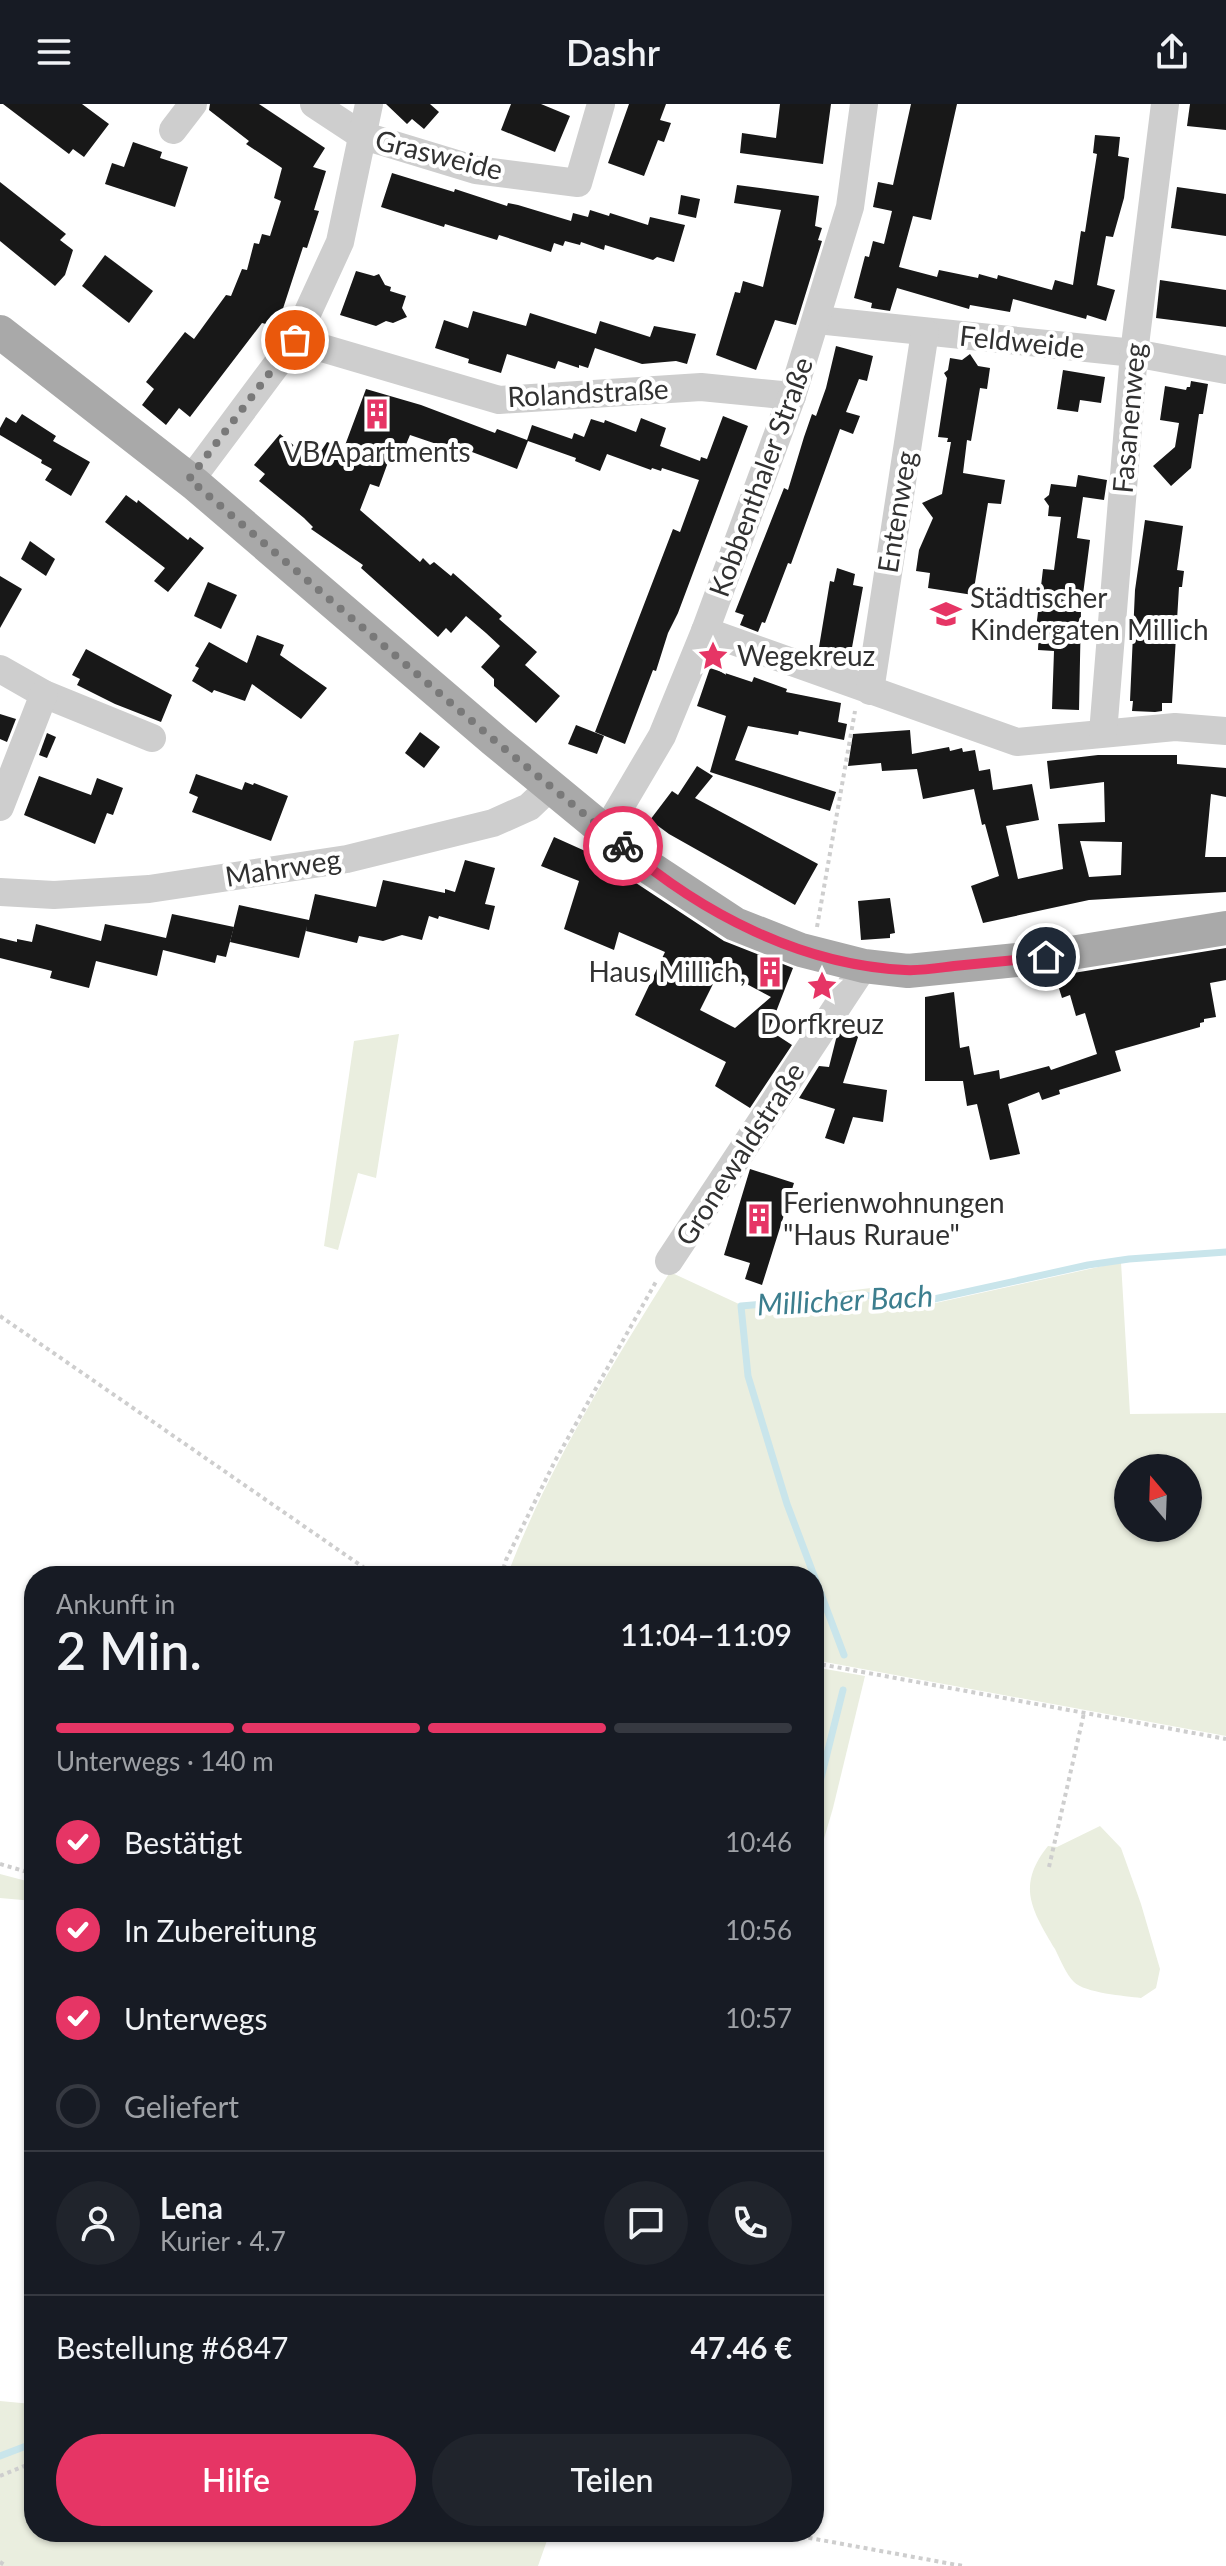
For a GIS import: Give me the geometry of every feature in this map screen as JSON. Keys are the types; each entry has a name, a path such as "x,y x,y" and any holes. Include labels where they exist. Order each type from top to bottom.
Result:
{"main road":[{"path":"0,332 189,479 647,866 735,924 812,953 864,966 908,971 1046,957 1226,928"}],"street":[{"path":"173,130 193,104"},
{"path":"314,104 361,135"},
{"path":"189,479 295,340 340,242 369,104"},
{"name":"Grasweide","path":"361,135 476,170 578,183 601,104"},
{"name":"Kobbenthaler Straße","path":"606,831 662,736 705,631 792,396 850,207 864,104"},
{"name":"Fasanenweg","path":"1103,733 1134,353 1165,104"},
{"name":"Feldweide","path":"817,320 1134,353 1226,370"},
{"name":"Entenweg","path":"864,689 925,332"},
{"name":"Rolandstraße","path":"295,340 499,400 701,387 792,396"},
{"path":"705,631 1017,742 1175,727 1226,731"},
{"path":"0,669 44,694 152,738"},
{"path":"0,807 44,694"},
{"name":"Mahrweg","path":"0,892 54,895 149,889 347,859 493,823 529,807 551,786"},
{"name":"Gronewaldstraße","path":"669,1261 864,966"}],"path":[{"path":"812,953 864,689"},
{"path":"504,1566 555,1461 669,1261"},
{"path":"0,1316 362,1566"},
{"path":"824,1665 1226,1739"},
{"path":"1049,1867 1084,1713"},
{"path":"0,1864 24,1871"},
{"path":"0,2476 24,2466"},
{"path":"824,2541 963,2566"},
{"path":"0,2562 6,2566"}],"shaded area":[{"path":"399,1034 376,1178 358,1173 338,1250 324,1246 354,1041"},
{"path":"1121,1262 1130,1414 1226,1413 1226,1736 824,1662 824,1566 511,1566 560,1459 670,1272 739,1304 879,1287 931,1304"},
{"path":"824,1669 865,1676 824,1839"},
{"path":"1100,1826 1121,1848 1160,1969 1156,1988 1141,1998 1096,1991 1074,1982 1040,1922 1031,1898 1032,1873 1048,1846 1057,1847"},
{"path":"0,1874 24,1880 24,1900 0,1898"},
{"path":"0,2401 24,2403 24,2542 546,2542 538,2566 0,2566"}],"building":[{"path":"3,104 82,104 109,124 84,157 73,149 69,154"},
{"path":"210,104 259,104 325,148 313,167 326,171 314,210 319,211 307,248 303,247 277,327 262,323 190,417 179,408 166,425 142,405 154,389 146,382 185,332 194,339 226,295 231,296 242,269 247,270 254,243 259,244 262,234 270,236 281,201 274,198 282,168 246,144 249,141 209,110"},
{"path":"386,104 430,104 439,112 424,129 412,119 407,124"},
{"path":"511,104 541,104 570,116 555,152 501,130"},
{"path":"629,104 666,104 660,120 671,123 664,142 658,140 644,176 608,163"},
{"path":"780,104 831,104 823,164 740,153 742,133 776,138"},
{"path":"911,104 957,104 931,220 913,216 899,267 937,277 939,270 978,278 979,274 997,279 998,275 1052,290 1055,280 1073,285 1097,154 1093,153 1095,135 1120,137 1118,156 1129,158 1124,198 1113,237 1106,236 1097,285 1115,290 1106,321 1087,315 1086,319 1013,299 1010,312 970,305 969,309 897,288 890,311 871,308 872,303 854,298 865,256 869,257 873,241 884,244 892,211 873,207 878,182 893,185"},
{"path":"1190,104 1226,104 1226,130 1187,126"},
{"path":"133,142 162,152 160,158 188,167 175,207 105,184 112,163 124,167"},
{"path":"392,173 571,221 573,213 588,217 590,210 648,225 650,217 685,225 674,262 657,257 653,260 605,245 604,250 581,242 580,245 565,241 563,246 554,243 551,252 499,235 497,240 445,224 444,227 381,207"},
{"path":"0,182 66,234 60,240 73,250 65,275 55,286 0,241"},
{"path":"737,185 819,196 815,226 822,228 818,240 822,241 796,325 775,320 756,370 716,355 735,292 740,293 743,281 763,287 781,210 734,203"},
{"path":"1177,187 1226,194 1226,236 1171,228"},
{"path":"681,195 700,199 696,218 678,214"},
{"path":"105,255 153,291 129,323 82,286"},
{"path":"356,271 374,276 379,274 385,285 391,287 390,291 406,296 402,308 407,317 376,326 340,315"},
{"path":"1160,280 1226,290 1226,327 1156,318"},
{"path":"473,311 526,326 530,313 596,334 600,321 650,337 654,326 696,334 687,364 676,361 642,364 595,348 588,368 558,361 555,369 507,354 501,373 435,348 444,320 468,328"},
{"path":"836,346 873,356 867,381 859,379 846,412 860,416 853,434 840,429 791,564 788,563 765,623 762,622 758,632 740,625 744,615 735,612 784,488 788,490 812,414 816,416 826,388"},
{"path":"970,354 978,366 990,368 987,389 980,388 971,441 967,440 963,473 1005,480 1001,504 988,503 973,595 928,588 930,573 916,571 919,550 933,518 922,503 942,494 951,442 947,442 948,438 938,437 947,378 944,373 948,370 950,358 962,360"},
{"path":"1063,370 1105,377 1101,403 1080,400 1078,412 1057,409"},
{"path":"1191,381 1208,384 1203,414 1199,414 1191,468 1171,486 1153,466 1175,447 1179,423 1160,420 1165,386 1186,390"},
{"path":"366,389 421,405 495,433 497,429 527,440 532,425 572,439 574,433 584,437 591,419 604,423 605,420 636,432 641,418 666,428 660,446 700,461 701,457 707,459 723,416 748,426 656,671 653,670 625,744 595,732 673,529 680,532 699,480 662,468 661,471 651,470 607,454 600,471 575,461 576,458 528,441 517,469 464,449 463,453 410,435 405,447 395,443 379,487 370,484 360,510 420,562 423,558 430,565 434,562 451,576 453,573 537,652 525,665 560,696 536,723 494,686 494,679 481,667 500,646 486,633 466,616 451,633 446,628 438,637 361,568 363,565 311,529 313,527 304,518 259,481 265,474 254,465 280,434 314,462 327,442 344,448"},
{"path":"22,414 56,436 53,441 90,462 71,496 45,480 52,469 41,463 42,460 0,435 6,417 16,423"},
{"path":"1078,475 1107,480 1104,500 1083,497 1077,538 1090,540 1081,610 1079,710 1052,709 1054,651 1038,650 1039,629 1036,629 1043,569 1054,570 1061,517 1048,516 1049,506 1044,499 1049,495 1051,484 1076,487"},
{"path":"126,495 137,503 138,500 188,540 190,537 204,548 168,592 154,581 165,568 105,522"},
{"path":"1145,520 1183,526 1177,570 1184,571 1182,587 1179,587 1172,703 1162,703 1162,711 1155,712 1132,711 1133,701 1130,701 1135,590"},
{"path":"30,541 55,559 46,576 21,559"},
{"path":"837,568 855,574 853,585 863,587 851,653 842,652 840,661 822,654 823,648 819,647 830,581 834,582"},
{"path":"0,576 22,589 0,628"},
{"path":"208,582 237,595 221,629 194,616"},
{"path":"257,635 284,645 280,655 327,688 301,719 252,684 245,701 214,690 212,693 192,681 199,668 195,666 209,642 247,663"},
{"path":"86,649 172,695 161,722 77,685 80,679 72,675"},
{"path":"710,668 752,682 754,677 787,689 786,692 841,703 838,722 847,724 844,740 799,731 798,735 748,726 735,760 836,792 830,811 710,772 726,716 697,706"},
{"path":"0,714 16,719 7,742 0,739"},
{"path":"576,725 604,736 597,754 568,744"},
{"path":"910,730 912,754 949,747 950,751 962,748 963,752 975,750 979,771 990,769 993,790 1032,784 1039,820 1006,826 1018,879 1063,869 1058,824 1105,822 1104,782 1050,789 1047,761 1098,755 1177,755 1177,764 1226,768 1226,797 1211,794 1205,857 1226,857 1226,892 1089,900 983,923 971,886 999,876 974,789 923,799 917,769 882,771 881,763 848,766 853,734","holes":["1080,841 1122,842 1121,875 1089,877"]},
{"path":"420,732 440,747 424,768 405,753"},
{"path":"47,733 56,737 47,758 39,755"},
{"path":"697,766 713,776 695,798 818,864 795,905 669,834 650,820 672,791 678,795"},
{"path":"196,774 242,790 245,782 254,783 288,796 271,841 192,812 198,797 189,793"},
{"path":"39,776 91,795 97,778 123,788 113,815 107,813 95,844 24,815"},
{"path":"554,837 612,863 636,883 724,941 793,968 769,1030 792,1045 750,1108 715,1086 726,1062 635,1015 665,952 619,932 614,950 564,929 579,881 541,866","holes":["724,972 771,997 735,1028 700,1010 716,978 720,980"]},
{"path":"465,860 495,868 485,904 495,906 489,930 429,916 422,940 402,935 383,941 359,936 357,943 306,931 307,926 299,958 230,942 239,905 309,920 315,894 376,907 383,880 445,893 445,889 455,892"},
{"path":"890,898 895,933 890,934 890,938 861,940 858,901"},
{"path":"172,914 234,927 226,957 217,955 215,963 163,950 157,976 96,961 89,988 50,978 52,971 0,958 0,938 32,942 36,924 101,941 105,924 166,938"},
{"path":"1226,948 1226,980 1210,983 1216,1017 1204,1019 1200,1027 1115,1051 1121,1071 1059,1090 1060,1094 1042,1100 1039,1092 1008,1104 1020,1154 990,1160 977,1104 967,1106 963,1081 925,1081 925,997 954,992 960,1048 969,1046 974,1075 999,1070 1000,1079 1049,1066 1051,1070 1097,1054 1085,1013 1076,1016 1070,995 1062,998 1055,976"},
{"path":"844,1027 860,1031 843,1083 887,1090 883,1122 853,1117 844,1144 825,1138 835,1109 799,1098 819,1066 829,1067 836,1039"},
{"name":"Ferienwohnungen \"Haus Ruraue\"","path":"750,1169 794,1183 762,1285 745,1279 750,1263 724,1255"}],"waterway":[{"name":"Millicher Bach","path":"810,1566 787,1504 748,1376 741,1306 861,1295 925,1301 1088,1265 1226,1252"},
{"name":"Millicher Bach","path":"824,1602 844,1655"},
{"name":"Millicher Bach","path":"824,1766 843,1690"},
{"name":"Millicher Bach","path":"0,2456 24,2447"}],"way so far":[{"path":"295,340 189,479 623,846"}],"place":[{"name":"VB Apartments","path":"377,414"},
{"name":"Städtischer Kindergaten Millich","path":"946,614"},
{"name":"Wegekreuz","path":"713,656"},
{"name":"Haus Millich,","path":"770,972"},
{"name":"Dorfkreuz","path":"822,986"},
{"name":"Ferienwohnungen \"Haus Ruraue\"","path":"759,1219"}],"route":[{"path":"623,846 647,866 735,924 801,950 864,966 908,971 1046,957"}]}
